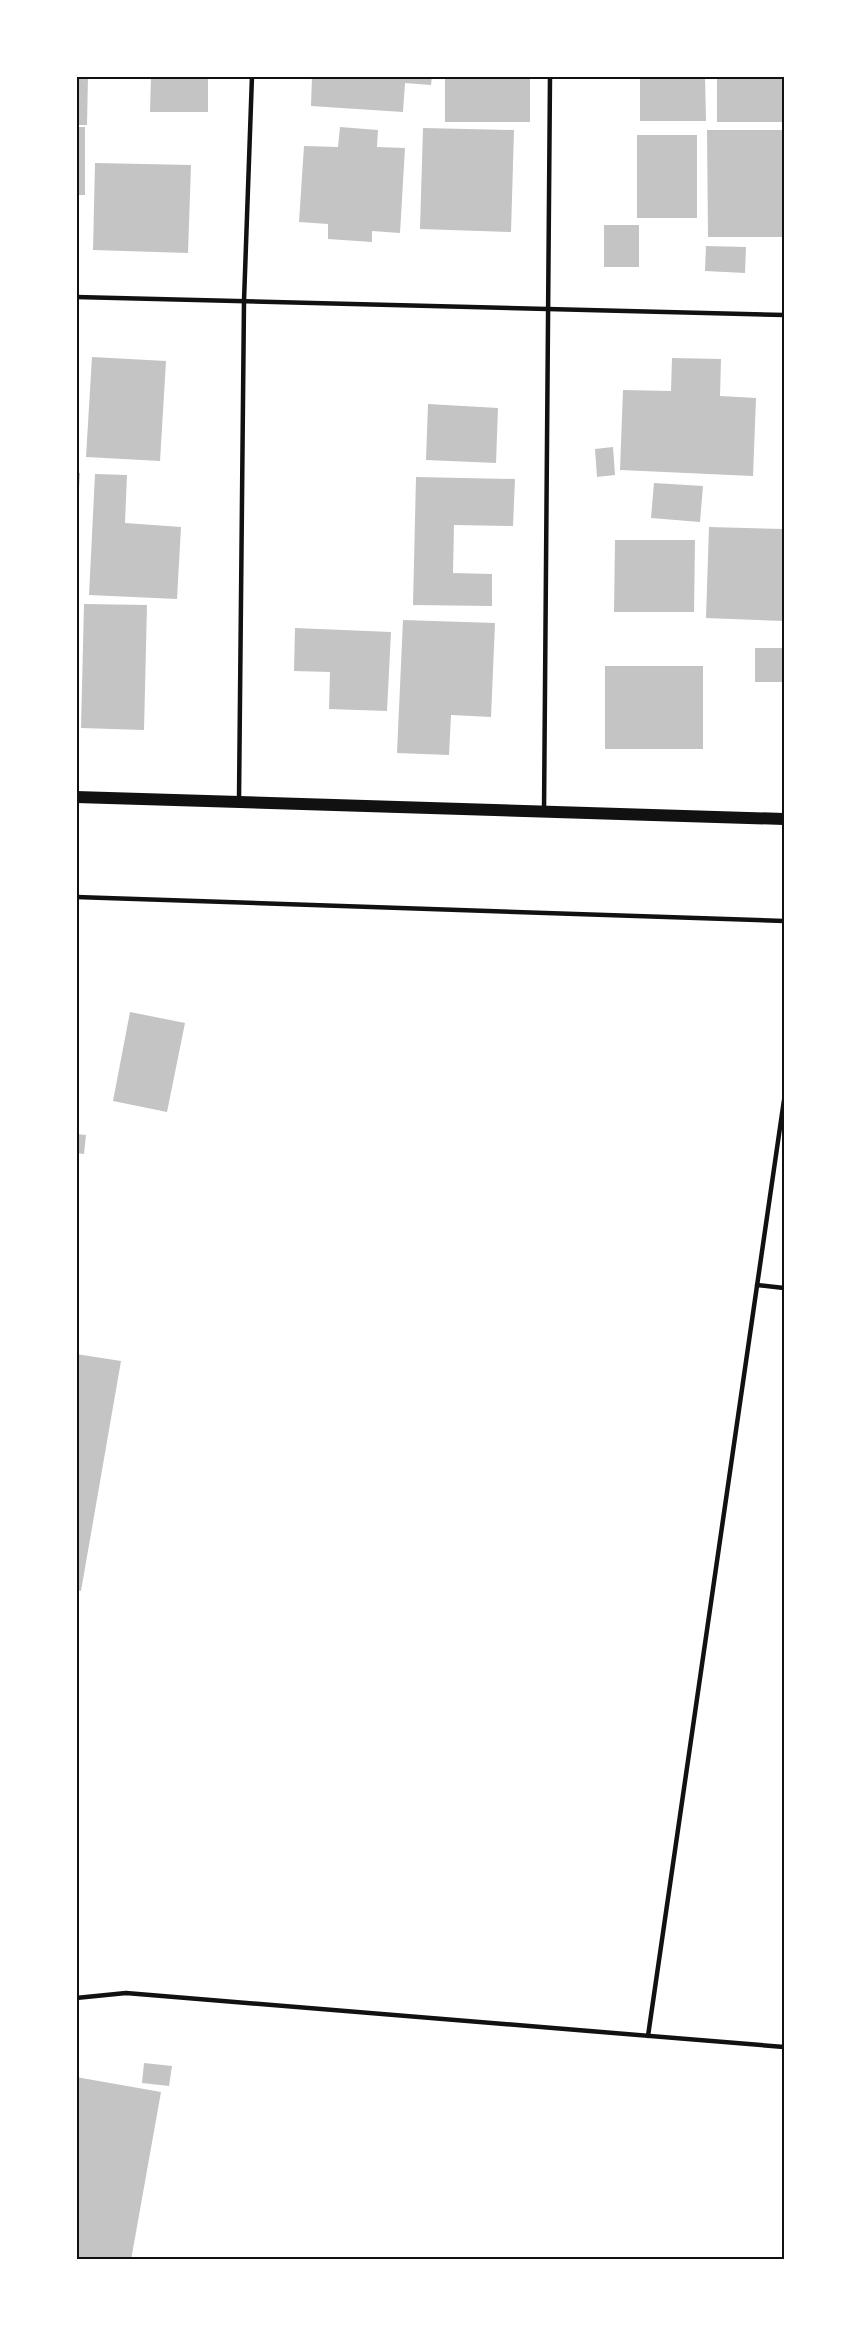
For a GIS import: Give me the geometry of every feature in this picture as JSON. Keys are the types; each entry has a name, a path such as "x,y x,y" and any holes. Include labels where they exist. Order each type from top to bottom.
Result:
{"main road":[{"path":"76,798 784,819"}],"lane":[{"path":"238,802 244,301 252,76"},
{"path":"544,812 550,76"},
{"path":"76,297 784,315"},
{"path":"76,897 784,921"},
{"path":"648,2036 784,1100"},
{"path":"757,1285 784,1288"},
{"path":"76,1998 126,1993 784,2047"}],"building":[{"path":"76,76 88,76 87,125 76,125"},
{"path":"151,76 208,76 208,112 150,112"},
{"path":"312,76 432,76 431,85 405,83 403,112 311,106"},
{"path":"445,76 530,76 530,122 445,122"},
{"path":"640,76 705,76 706,121 640,121"},
{"path":"717,76 784,76 784,122 717,122"},
{"path":"76,127 85,127 85,195 76,195"},
{"path":"340,127 378,130 377,147 405,148 400,233 372,231 372,242 328,239 328,224 299,222 304,146 338,147"},
{"path":"423,128 514,130 511,232 420,229"},
{"path":"707,130 784,130 784,237 708,237"},
{"path":"637,135 697,135 697,218 637,218"},
{"path":"95,163 191,165 188,253 93,250"},
{"path":"604,225 639,225 639,267 604,267"},
{"path":"706,246 746,247 745,273 705,271"},
{"path":"92,357 166,361 160,461 86,457"},
{"path":"672,358 721,359 720,396 756,398 753,476 620,470 623,390 671,391"},
{"path":"428,404 498,408 496,463 426,460"},
{"path":"613,447 615,475 597,477 595,449"},
{"path":"76,473 80,473 78,503 76,503"},
{"path":"95,474 127,475 125,523 181,527 177,599 89,595"},
{"path":"416,477 515,479 513,526 454,525 453,573 492,574 492,606 413,605"},
{"path":"654,483 703,486 700,522 651,518"},
{"path":"709,527 784,529 784,621 706,618"},
{"path":"615,540 695,540 694,612 614,612"},
{"path":"84,604 147,605 144,730 81,728"},
{"path":"403,620 495,623 491,717 451,715 449,755 397,753"},
{"path":"295,628 391,632 387,711 329,709 330,672 294,671"},
{"path":"755,648 784,648 784,682 755,682"},
{"path":"605,666 703,666 703,749 605,749"},
{"path":"130,1012 185,1023 167,1112 113,1101"},
{"path":"76,1134 86,1135 84,1154 76,1153"},
{"path":"76,1354 121,1361 81,1591 76,1590"},
{"path":"144,2063 172,2066 169,2086 142,2083"},
{"path":"76,2077 161,2092 131,2260 76,2260"}]}
